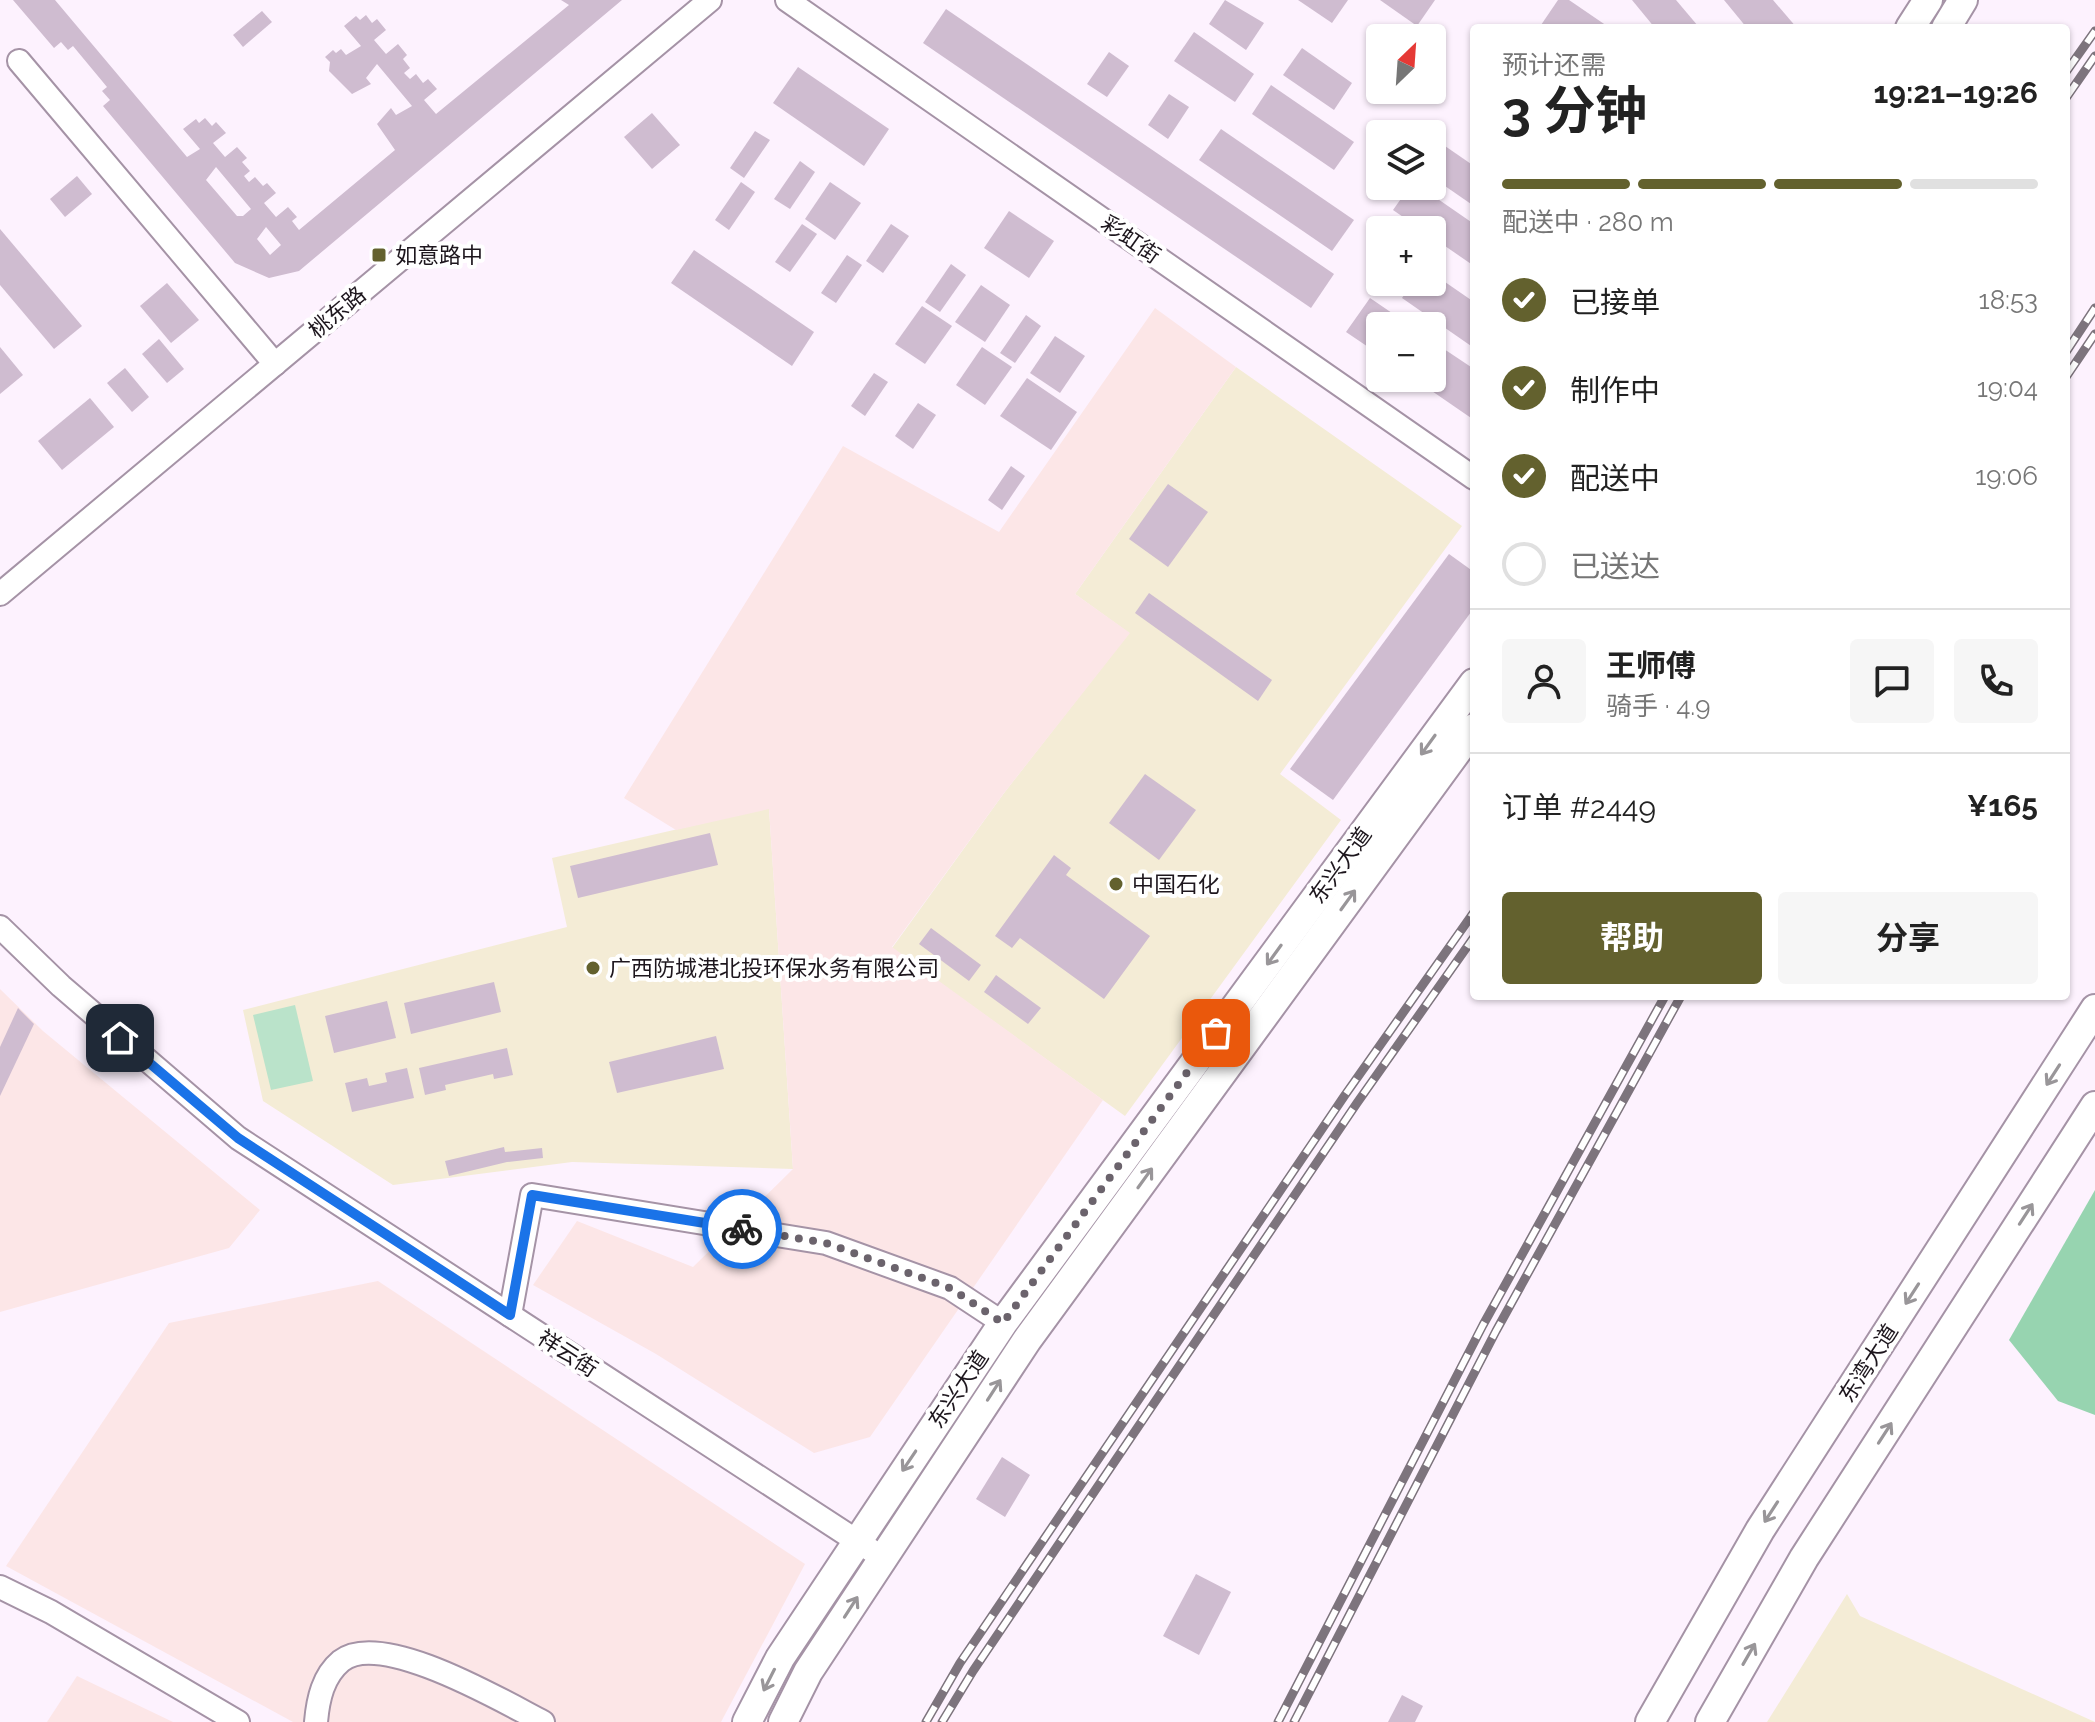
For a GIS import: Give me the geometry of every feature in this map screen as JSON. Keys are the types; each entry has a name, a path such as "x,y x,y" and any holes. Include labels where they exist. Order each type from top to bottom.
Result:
{"main road":[{"path":"1912,24 1927,0"},
{"name":"东兴大道","path":"747,1722 780,1658 1003,1323 1470,688"},
{"name":"东兴大道","path":"783,1722 808,1672 1027,1340 1470,733"},
{"name":"东湾大道","path":"1650,1722 1760,1530 2095,1009"},
{"path":"1710,1722 1804,1558 2095,1106"}],"street":[{"name":"桃东路","path":"0,594 710,0"},
{"name":"彩虹街","path":"787,0 1470,475"},
{"path":"1905,24 1927,0"},
{"path":"19,61 275,364"},
{"name":"祥云街","path":"0,927 61,986 238,1138 883,1558"},
{"path":"510,1315 532,1195 826,1243 950,1288 1003,1323"},
{"path":"0,1587 51,1612 238,1722"},
{"path":"316,1722 326,1677 344,1659 369,1653 439,1667 543,1722"}],"shaded area":[{"path":"1155,308 1236,367 1075,594 1130,633 1004,793 892,947 1103,1100 870,1437 814,1453 656,1354 533,1285 577,1221 693,1267 793,1169 769,809 676,830 624,798 843,446 999,532"},
{"path":"1236,367 1462,526 1280,774 1341,820 1125,1116 892,948 1004,793 1129,633 1075,594"},
{"name":"广西防城港北投环保水务有限公司","path":"769,808 793,1169 572,1162 393,1185 263,1101 243,1010 567,927 552,858"},
{"path":"0,989 43,1031 260,1210 229,1248 0,1312"},
{"path":"378,1281 805,1564 721,1722 293,1722 6,1566 169,1323"},
{"path":"1847,1594 1860,1616 2095,1722 1767,1722"},
{"path":"77,1676 173,1722 47,1722"}],"green space":[{"path":"295,1005 313,1081 271,1090 253,1015"},
{"path":"2095,1190 2095,1415 2058,1401 2009,1340"}],"building":[{"path":"13,0 55,0 187,157 200,149 183,129 196,119 199,123 205,118 212,126 216,122 226,133 213,143 225,157 237,147 247,158 242,162 250,171 244,176 249,182 255,177 263,186 267,183 276,193 264,203 276,217 288,207 297,217 292,221 299,230 395,150 377,124 391,108 396,115 412,106 377,64 366,78 371,84 352,94 329,71 330,62 325,57 333,50 336,53 341,49 346,55 361,46 344,26 356,16 360,20 366,15 372,23 377,19 386,30 374,40 386,54 398,44 407,55 403,59 410,68 404,73 410,79 416,74 423,83 428,79 437,89 424,100 436,114 569,5 561,0 622,0 299,271 269,278 235,263 103,106 110,100 102,91 107,87 73,46 68,50 61,42 54,48","holes":["216,167 251,209 243,216 237,216 206,180","266,227 281,245 270,255 257,239"]},
{"path":"1225,0 1264,23 1246,50 1209,24"},
{"path":"1298,0 1348,0 1332,23"},
{"path":"1380,0 1435,0 1418,24"},
{"path":"1558,0 1569,0 1604,24 1542,24"},
{"path":"1632,0 1676,0 1696,24 1652,24"},
{"path":"1724,0 1773,0 1794,24 1744,24"},
{"path":"946,9 1334,274 1311,308 923,43"},
{"path":"262,11 272,22 243,47 233,35"},
{"path":"1194,32 1254,74 1235,102 1174,61"},
{"path":"1302,48 1352,83 1334,110 1283,75"},
{"path":"1109,52 1129,66 1107,97 1087,84"},
{"path":"798,67 889,129 864,166 773,103"},
{"path":"1271,85 1354,142 1334,170 1252,114"},
{"path":"1169,94 1189,107 1168,139 1148,125"},
{"path":"652,113 680,145 652,169 624,137"},
{"path":"1221,129 1354,220 1332,251 1199,160"},
{"path":"755,131 770,140 744,178 730,168"},
{"path":"1446,147 1470,163 1470,203 1446,187"},
{"path":"800,161 815,172 790,209 774,199"},
{"path":"77,176 92,194 65,217 50,199"},
{"path":"741,182 755,192 729,230 715,220"},
{"path":"830,182 861,203 835,240 805,219"},
{"path":"1400,200 1439,200 1470,221 1470,263 1446,247 1446,216 1402,216 1393,210"},
{"path":"1009,211 1054,241 1029,278 984,248"},
{"path":"802,224 817,234 790,272 775,262"},
{"path":"891,224 909,236 883,273 866,261"},
{"path":"0,229 82,326 54,349 0,285"},
{"path":"694,250 814,332 792,366 671,283"},
{"path":"847,255 862,265 836,303 821,293"},
{"path":"951,264 966,275 940,312 925,302"},
{"path":"167,283 199,320 171,343 140,306"},
{"path":"1446,283 1470,299 1470,345 1446,329 1446,312 1422,312 1402,298 1446,296"},
{"path":"981,285 1010,305 985,342 955,322"},
{"path":"1370,298 1390,312 1366,312 1366,346 1346,332"},
{"path":"922,306 952,326 925,364 895,344"},
{"path":"1026,315 1041,326 1015,363 1000,353"},
{"path":"1055,336 1085,356 1060,393 1030,373"},
{"path":"159,339 184,369 167,383 142,354"},
{"path":"0,347 23,375 0,394"},
{"path":"982,347 1012,367 985,405 956,385"},
{"path":"1446,350 1470,366 1470,417 1433,392 1446,392"},
{"path":"125,368 149,397 132,412 107,383"},
{"path":"874,373 888,382 865,416 851,406"},
{"path":"1027,378 1077,412 1051,450 1000,416"},
{"path":"90,398 114,427 62,470 38,441"},
{"path":"918,403 936,415 913,449 895,436"},
{"path":"1011,466 1025,476 1002,510 988,500"},
{"path":"1168,484 1208,512 1168,567 1129,539"},
{"path":"1449,554 1470,569 1470,613 1333,800 1290,769"},
{"path":"1149,593 1272,680 1258,701 1135,613"},
{"path":"1145,774 1196,810 1159,860 1109,823"},
{"path":"710,833 718,865 578,898 570,866"},
{"path":"1054,855 1071,868 1066,875 1150,936 1104,999 1020,938 1012,948 995,936"},
{"path":"931,928 981,965 969,981 919,944"},
{"path":"996,975 1041,1008 1028,1024 984,992"},
{"path":"494,982 501,1012 411,1034 404,1003"},
{"path":"387,1001 396,1038 334,1053 325,1016"},
{"path":"18,1008 34,1024 0,1096 0,1047"},
{"path":"716,1036 724,1069 617,1093 609,1062"},
{"path":"507,1048 513,1075 494,1079 493,1074 445,1085 446,1090 425,1095 419,1068"},
{"path":"407,1068 414,1098 352,1112 345,1083 367,1078 369,1086 387,1082 385,1073"},
{"path":"504,1147 505,1152 542,1148 543,1158 507,1162 449,1176 445,1161"},
{"path":"1002,1457 1030,1475 1005,1517 976,1499"},
{"path":"1196,1574 1231,1592 1199,1655 1163,1636"},
{"path":"1402,1695 1423,1706 1415,1722 1388,1722"}],"railway":[{"path":"2070,66 2095,31"},
{"path":"2070,92 2095,56"},
{"path":"2070,346 2095,308"},
{"path":"2070,371 2095,334"},
{"path":"926,1722 960,1663 1345,1095 1470,918"},
{"path":"942,1722 973,1671 1357,1103 1470,943"},
{"path":"1278,1722 1483,1325 1663,1000"},
{"path":"1294,1722 1496,1331 1679,1000"}],"way so far":[{"path":"742,1229 826,1243 950,1288 1003,1323 1216,1033"}],"place":[{"name":"如意路中","path":"379,255"},
{"name":"中国石化","path":"1116,884"},
{"name":"广西防城港北投环保水务有限公司","path":"593,968"}],"route":[{"path":"120,1038 238,1138 510,1315 532,1195 742,1229"}]}
